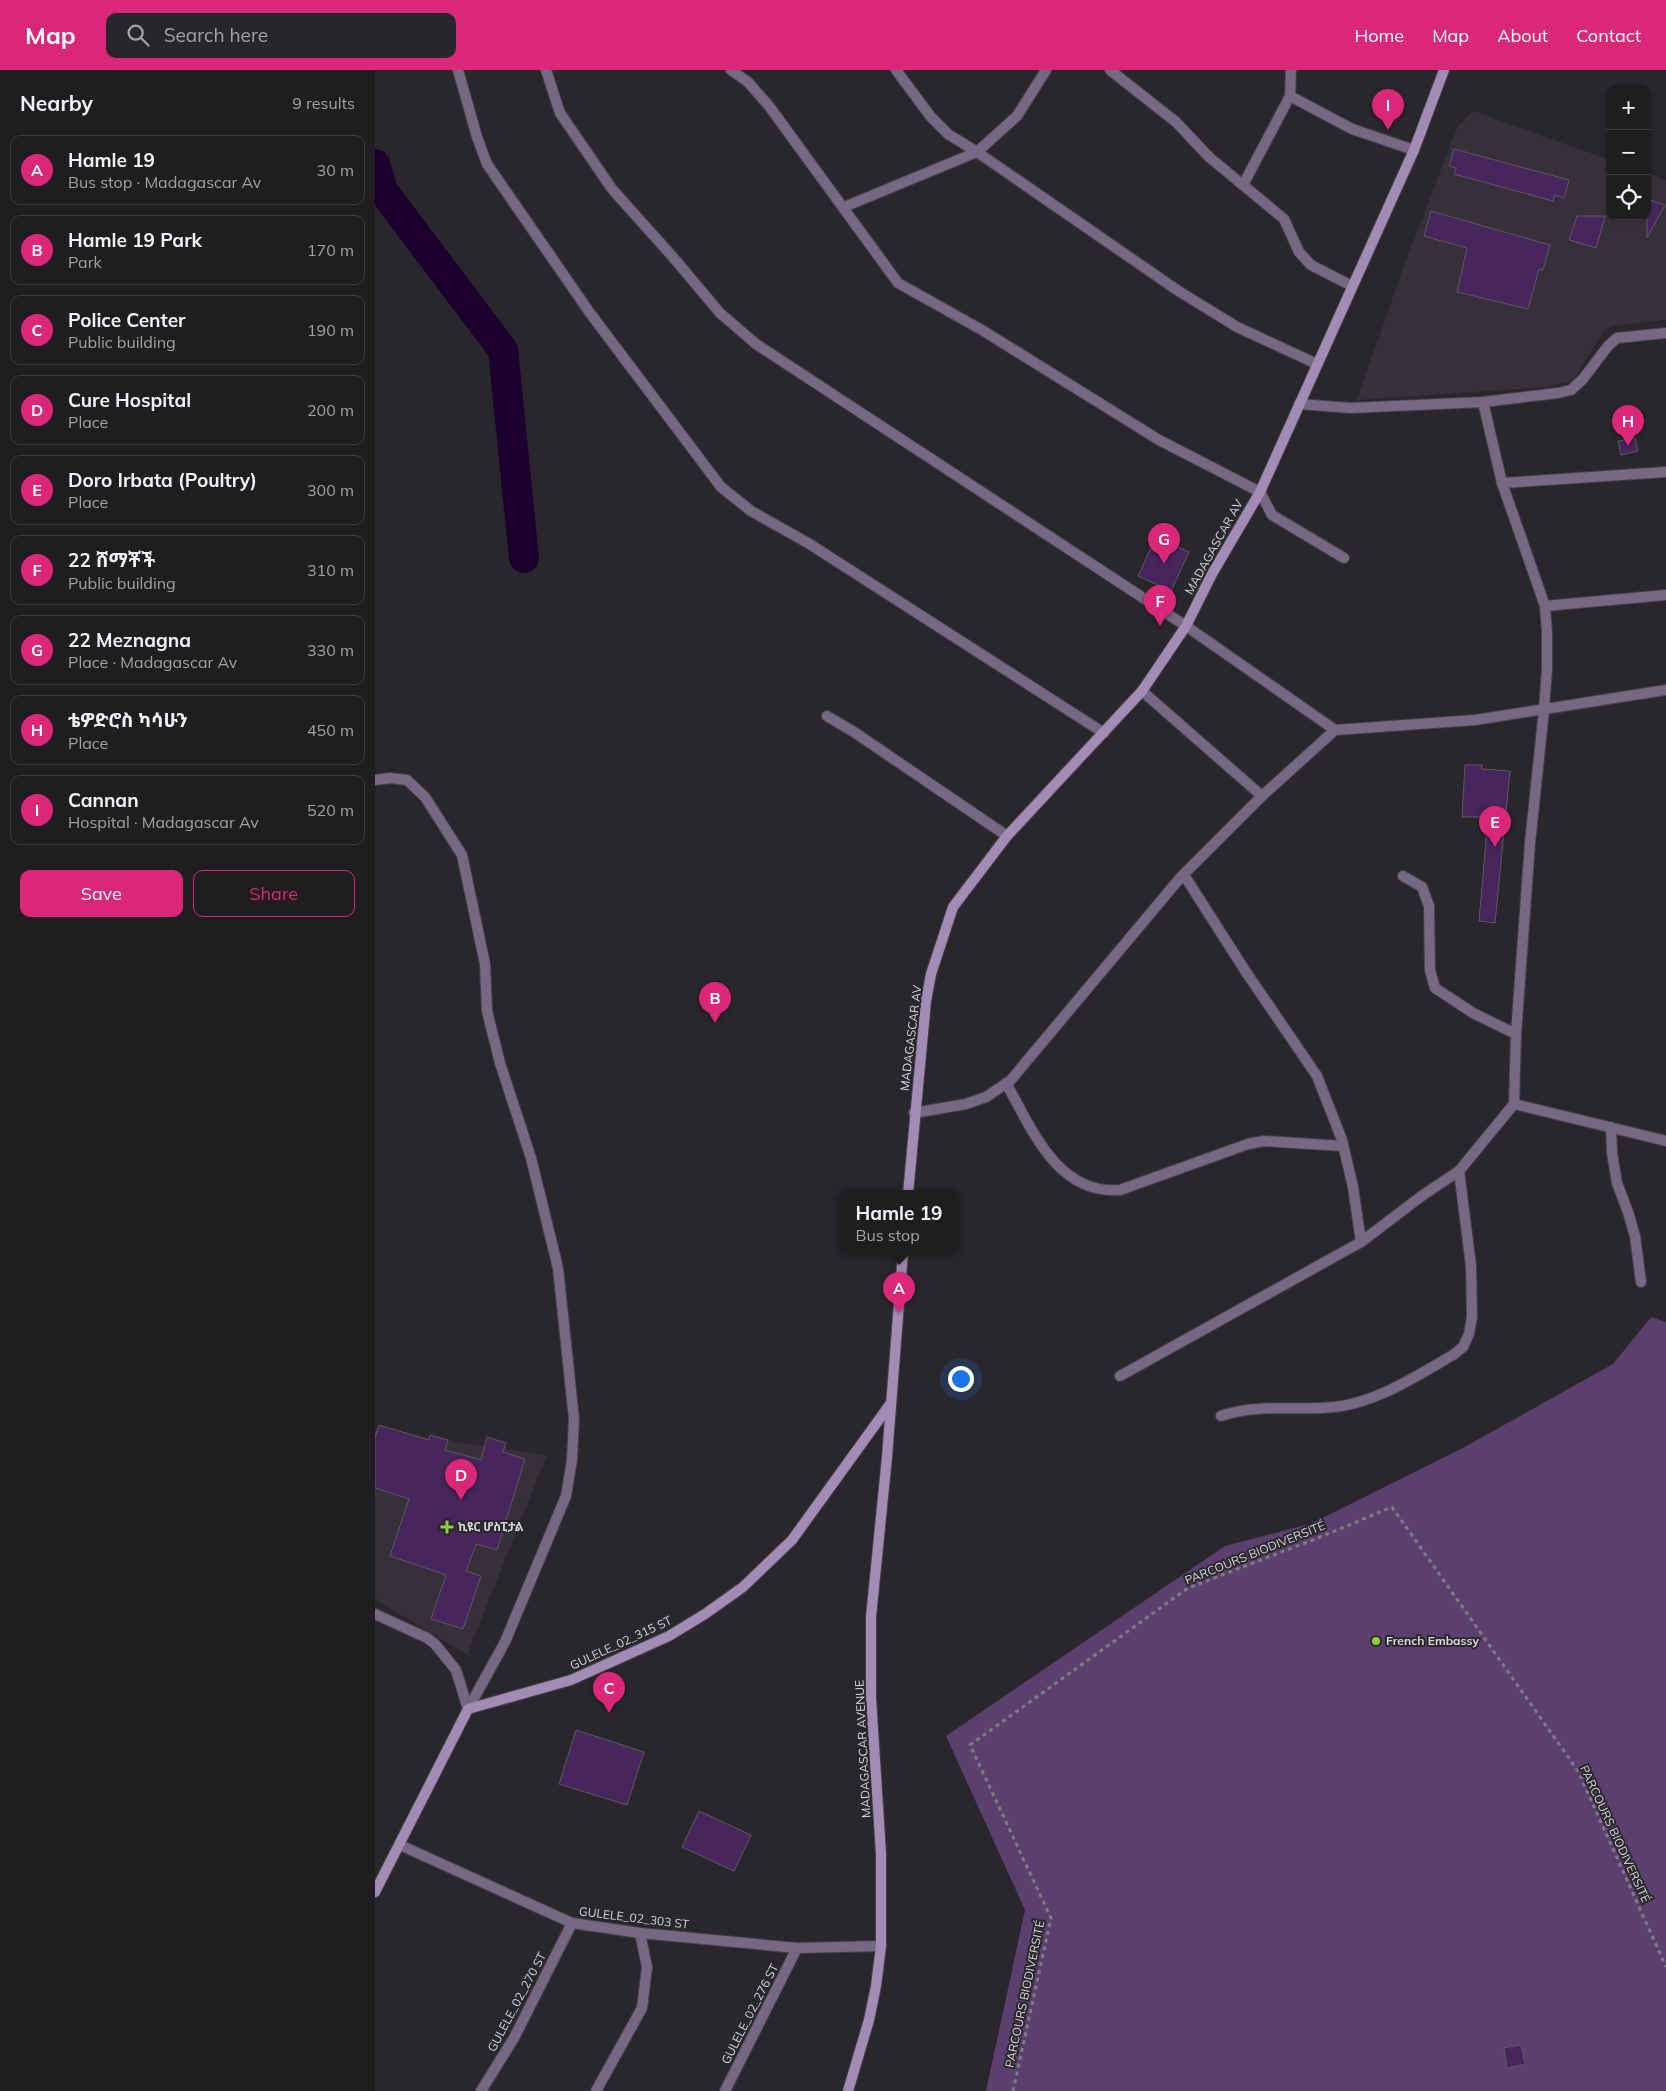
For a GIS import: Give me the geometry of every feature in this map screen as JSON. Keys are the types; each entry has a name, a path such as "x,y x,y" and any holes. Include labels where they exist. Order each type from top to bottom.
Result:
{"main road":[{"name":"MADAGASCAR AV","path":"908,1190 914,1113 926,1001 931,974 953,906 1007,836 1142,691 1186,626 1212,574 1260,492 1414,150 1444,70"},
{"path":"891,1402 903,1255"},
{"name":"GULELE_02_315 ST","path":"468,1709 571,1680 669,1636 705,1614 743,1586 792,1540 891,1402"},
{"name":"MADAGASCAR AVENUE","path":"848,2091 877,1986 881,1946 881,1854 871,1698 871,1617 891,1402"},
{"path":"375,1892 378,1877 400,1845 468,1709"}],"street":[{"path":"458,70 477,137 487,164 590,313 721,487 751,511 808,542 1104,733"},
{"path":"546,70 560,113 612,189 720,313 756,344 1186,626 1335,730"},
{"path":"731,70 748,82 769,106 898,283 982,330 1159,440 1260,492 1272,515 1344,558"},
{"path":"897,70 931,117 948,134 1177,290 1237,327 1317,364"},
{"path":"844,207 977,152 1017,116 1046,70"},
{"path":"1111,70 1176,122 1209,157 1284,219 1299,252 1311,265 1352,286"},
{"path":"1243,185 1290,96 1291,70"},
{"path":"1290,96 1351,129 1414,150"},
{"path":"1299,404 1350,408 1483,402 1558,394 1571,390 1583,379 1608,346 1617,338 1666,333"},
{"path":"1120,1376 1361,1242 1423,1195 1459,1171 1515,1104 1516,1034 1529,842 1547,668 1545,606 1502,483 1483,402"},
{"path":"1502,483 1666,472"},
{"path":"1545,606 1666,595"},
{"path":"914,1113 966,1104 985,1097 1007,1083 1184,875 1262,796 1335,730 1475,720 1666,690"},
{"path":"1142,691 1262,796"},
{"path":"827,716 854,732 1007,836"},
{"path":"375,780 390,778 407,780 425,797 462,855 485,964 487,1012 500,1063 531,1158 558,1268 574,1419 572,1460 566,1496 505,1642 468,1709"},
{"path":"1184,875 1246,972 1317,1076 1343,1146 1361,1242"},
{"path":"1403,876 1422,887 1429,906 1431,970 1435,988 1473,1013 1516,1034"},
{"path":"1007,1083 1047,1156 1073,1177 1094,1189 1106,1191 1120,1190 1229,1151 1264,1141 1343,1146"},
{"path":"1515,1104 1666,1141"},
{"path":"1611,1127 1612,1154 1617,1183 1635,1236 1641,1282"},
{"path":"1221,1416 1231,1413 1279,1408 1336,1407 1381,1395 1453,1355 1463,1347 1469,1334 1471,1316 1471,1266 1459,1171"},
{"path":"375,1614 427,1638 435,1644 456,1670 468,1709"},
{"name":"GULELE_02_303 ST","path":"400,1845 572,1923 797,1948 881,1946"},
{"name":"GULELE_02_270 ST","path":"481,2091 514,2038 572,1923"},
{"path":"596,2091 642,2008 647,1967 641,1932"},
{"name":"GULELE_02_276 ST","path":"725,2091 797,1948"}],"path":[{"name":"PARCOURS BIODIVERSITÉ","path":"1013,2091 1051,1918 970,1744 1188,1588 1318,1538 1392,1507 1578,1771 1666,1967"}],"shaded area":[{"path":"1473,111 1606,159 1606,220 1651,220 1651,174 1666,180 1666,320 1612,326 1604,330 1573,381 1547,387 1357,400 1405,263 1457,128"},
{"name":"French Embassy","path":"1651,1317 1666,1322 1666,2091 986,2091 1025,1910 946,1736 1225,1546 1310,1524 1461,1449 1613,1364"},
{"name":"ኪዩር ሆስፒታል","path":"375,1431 547,1455 467,1655 375,1599"}],"building":[{"path":"1454,149 1569,180 1564,198 1555,195 1553,201 1454,174 1456,168 1449,166"},
{"path":"1651,200 1665,205 1647,238 1647,220 1651,220"},
{"path":"1431,211 1550,245 1543,270 1539,269 1528,309 1457,292 1467,248 1424,236"},
{"path":"1577,216 1605,216 1596,248 1569,240"},
{"path":"1635,438 1638,451 1621,455 1618,441"},
{"path":"1156,537 1189,552 1171,591 1138,576"},
{"path":"1465,765 1482,765 1482,769 1510,771 1495,923 1479,921 1488,817 1462,817"},
{"name":"ኪዩር ሆስፒታል","path":"379,1425 429,1440 430,1435 448,1440 445,1450 481,1460 487,1437 506,1443 503,1452 525,1459 497,1550 476,1544 466,1571 481,1576 463,1629 431,1619 446,1575 390,1556 409,1499 375,1488 375,1437"},
{"path":"576,1730 644,1752 627,1805 559,1784"},
{"path":"699,1811 751,1835 734,1871 682,1847"},
{"path":"1521,2045 1525,2064 1507,2068 1504,2048"}],"waterway":[{"path":"375,164 383,191 503,350 524,558"}],"place":[{"name":"Cannan","path":"1388,130"},
{"name":"ቴዎድሮስ ካሳሁን","path":"1628,446"},
{"name":"22 Meznagna","path":"1164,564"},
{"name":"22 ሸማቾች","path":"1160,626"},
{"name":"Doro Irbata (Poultry)","path":"1495,847"},
{"name":"Hamle 19 Park","path":"715,1023"},
{"name":"Hamle 19","path":"899,1313"},
{"name":"Cure Hospital","path":"461,1500"},
{"name":"ኪዩር ሆስፒታል","path":"447,1527"},
{"name":"French Embassy","path":"1376,1641"},
{"name":"Police Center","path":"609,1713"}]}
